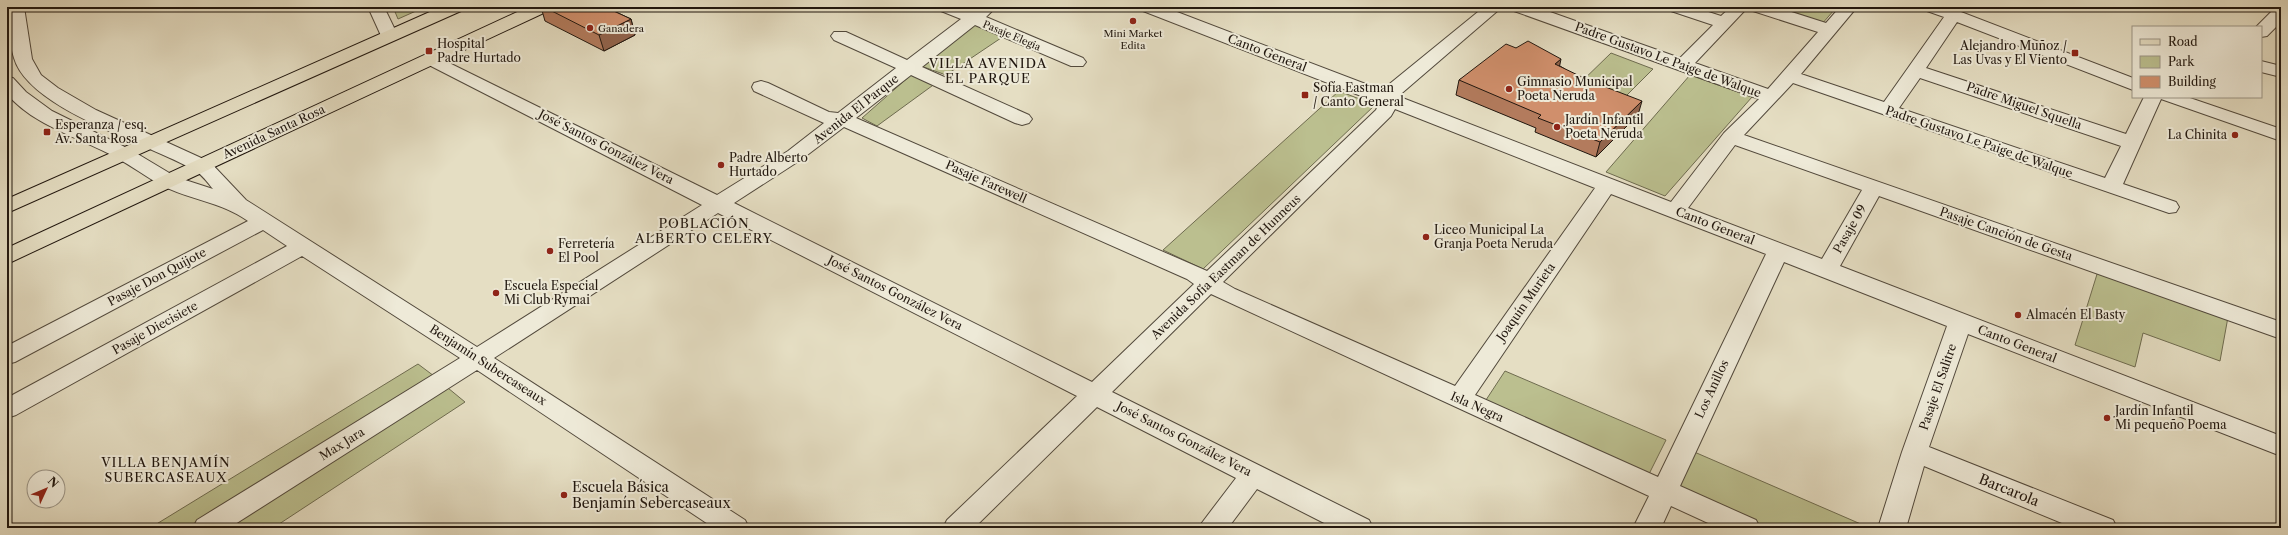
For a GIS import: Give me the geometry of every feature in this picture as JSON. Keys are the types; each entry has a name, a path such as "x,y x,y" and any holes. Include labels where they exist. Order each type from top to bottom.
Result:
{"main road":[{"path":"7,207 455,7"},
{"name":"Avenida Santa Rosa","path":"7,256 542,7"}],"street":[{"path":"16,7 20,50 23,59 34,78 68,103 203,166"},
{"path":"376,7 389,36"},
{"name":"Pasaje Elegia","path":"947,7 980,12 1077,62"},
{"name":"Canto General","path":"1149,7 2281,446"},
{"name":"Avenida Sofía Eastman de Hunneus","path":"957,528 1096,395 1384,112 1394,90 1494,7"},
{"name":"Padre Gustavo Le Paige de Walque","path":"1520,7 1771,97"},
{"path":"1677,7 1724,23"},
{"path":"1682,66 1740,7"},
{"path":"1759,7 1829,30"},
{"path":"1675,211 1732,137 1771,97 1849,7"},
{"path":"1933,7 2132,84"},
{"name":"Avenida El Parque","path":"477,358 795,155 980,12"},
{"path":"2262,31 2281,12"},
{"path":"1888,110 1954,15"},
{"path":"840,36 1022,119"},
{"name":"José Santos González Vera","path":"431,59 1359,528"},
{"path":"2262,66 2281,72"},
{"name":"Padre Miguel Squella","path":"1915,70 2132,142"},
{"name":"Padre Gustavo Le Paige de Walque","path":"1789,76 2169,207"},
{"path":"8,84 34,78"},
{"name":"Benjamín Subercaseaux","path":"8,84 19,96 45,115 124,154 169,181 239,205 302,247 477,358 735,528"},
{"name":"Pasaje Farewell","path":"762,87 825,118 843,119 1195,274 1210,283"},
{"path":"2111,187 2153,98"},
{"path":"2175,98 2193,101 2281,135"},
{"name":"Pasaje Canción de Gesta","path":"1732,137 2281,331"},
{"name":"Benjamín Subercaseaux","path":"203,166 239,205"},
{"name":"Joaquín Murieta","path":"1459,399 1607,185"},
{"name":"Pasaje 09","path":"1827,270 1874,187"},
{"name":"Pasaje Don Quijote","path":"7,356 264,221"},
{"name":"Pasaje Diecisiete","path":"7,409 302,247"},
{"name":"Los Anillos","path":"1647,528 1778,251"},
{"name":"Isla Negra","path":"1210,283 1226,294 1746,528"},
{"name":"Pasaje El Salitre","path":"1892,528 1915,452 1960,322"},
{"name":"Max Jara","path":"207,528 477,358"},
{"name":"Barcarola","path":"1915,452 2103,528"},
{"path":"1212,528 1254,474"}],"green space":[{"path":"393,7 425,7 398,19"},
{"path":"1766,7 1828,7 1835,9 1821,25"},
{"path":"976,24 1004,36 946,75 921,66"},
{"path":"1611,53 1653,69 1619,103 1576,87"},
{"path":"912,74 936,83 877,126 862,118"},
{"path":"1690,75 1752,97 1665,196 1606,172"},
{"path":"1339,91 1375,105 1203,269 1163,250"},
{"path":"2098,271 2228,317 2220,361 2143,333 2135,367 2075,345"},
{"path":"418,364 438,379 194,528 150,528"},
{"path":"1505,371 1666,440 1648,476 1484,403"},
{"path":"448,388 465,402 273,528 225,528"},
{"path":"1692,451 1870,528 1764,528 1675,488"}],"building":[{"path":"544,7 605,7 631,19 599,35"},
{"path":"1528,41 1561,59 1555,64 1590,81 1642,101 1600,142 1538,118 1541,115 1459,80 1506,44 1516,48"}],"place":[{"name":"Mini Market Edita","path":"1133,21"},
{"name":"Ganadera","path":"590,28"},
{"name":"Hospital Padre Hurtado","path":"429,51"},
{"name":"Alejandro Muñoz / Las Uvas y El Viento","path":"2075,53"},
{"name":"Gimnasio Municipal Poeta Neruda","path":"1509,89"},
{"name":"Sofía Eastman / Canto General","path":"1305,95"},
{"name":"Jardín Infantil Poeta Neruda","path":"1557,127"},
{"name":"Esperanza / esq. Av. Santa Rosa","path":"47,132"},
{"name":"La Chinita","path":"2235,135"},
{"name":"Padre Alberto Hurtado","path":"721,165"},
{"name":"Liceo Municipal La Granja Poeta Neruda","path":"1426,237"},
{"name":"Ferretería El Pool","path":"550,251"},
{"name":"Escuela Especial Mi Club Rymai","path":"496,293"},
{"name":"Almacén El Basty","path":"2018,315"},
{"name":"Jardín Infantil Mi pequeño Poema","path":"2107,418"},
{"name":"Escuela Básica Benjamín Sebercaseaux","path":"564,495"}],"district":[{"name":"VILLA AVENIDA EL PARQUE","path":"988,70"},
{"name":"POBLACIÓN ALBERTO CELERY","path":"704,230"},
{"name":"VILLA BENJAMÍN SUBERCASEAUX","path":"166,470"}]}
